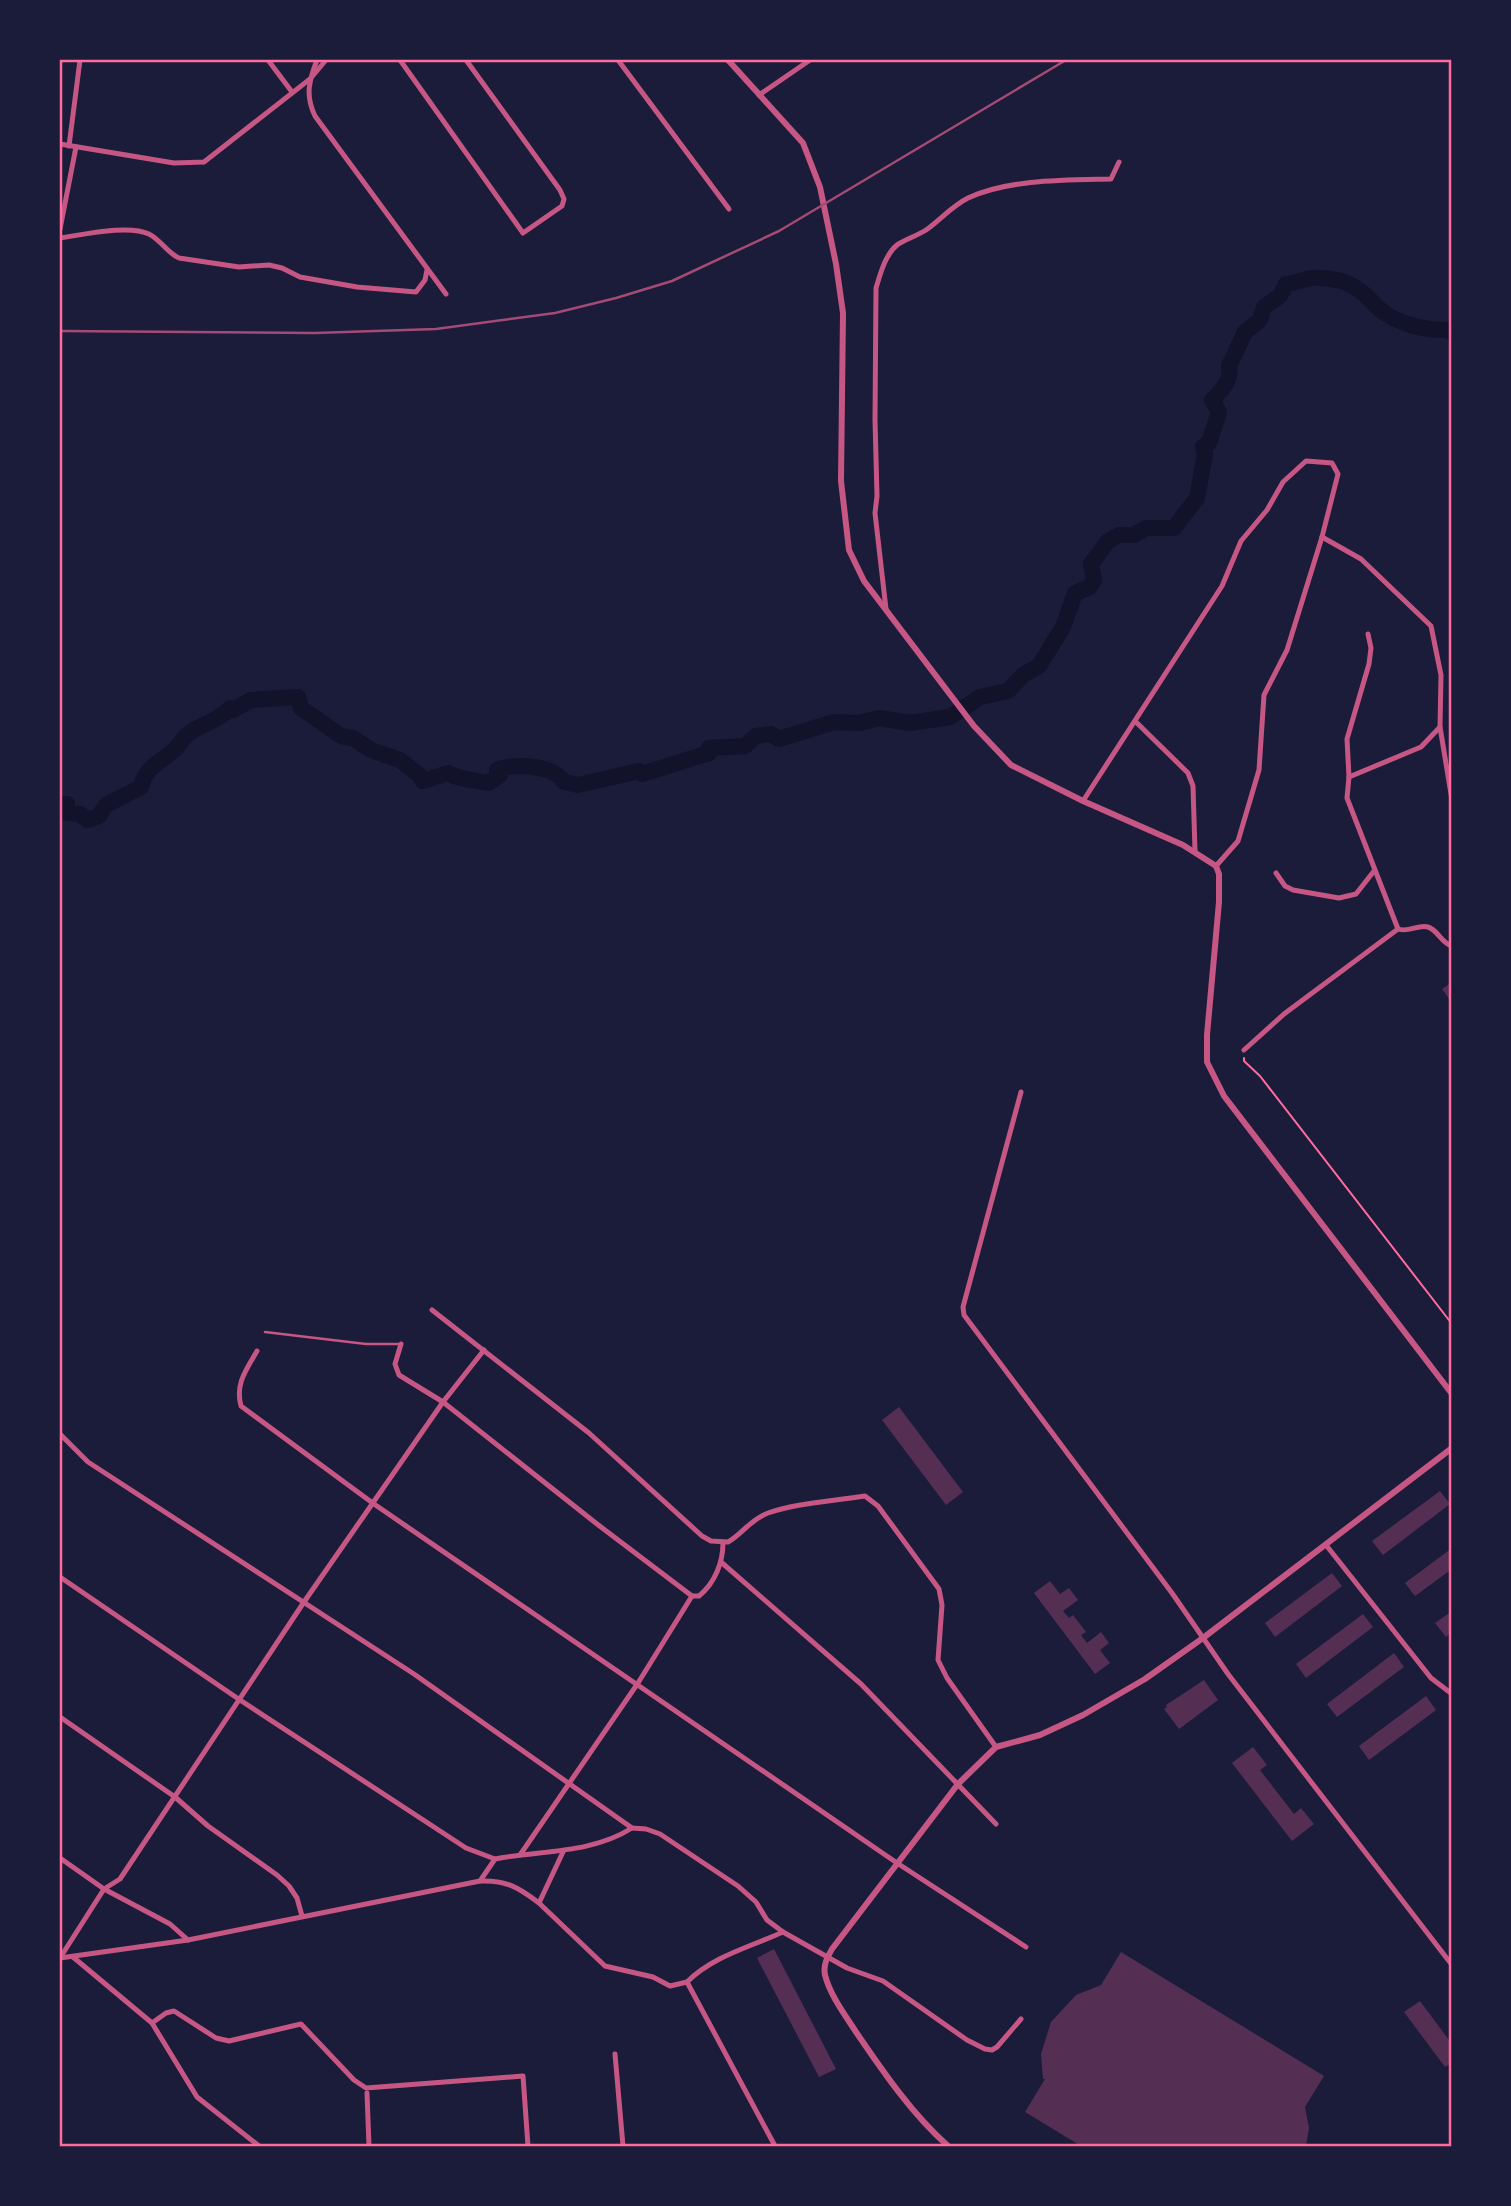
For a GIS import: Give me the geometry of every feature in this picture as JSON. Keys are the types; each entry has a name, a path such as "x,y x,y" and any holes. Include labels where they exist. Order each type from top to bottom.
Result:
{"street":[{"path":"60,229 72,147 80,60"},
{"path":"268,60 292,92"},
{"path":"317,60 307,95 315,117 446,294"},
{"path":"60,144 174,163 204,162 310,79 326,60"},
{"path":"400,60 523,233 562,206 564,200 560,190 466,60"},
{"path":"618,60 729,209"},
{"path":"728,60 803,143 820,187 843,313 841,481 849,550 864,581 974,726 1011,765 1083,801 1195,851 1216,866 1219,874 1219,902 1207,1035 1208,1062 1224,1097 1451,1394"},
{"path":"759,95 810,60"},
{"path":"886,612 875,513 876,288 882,269 896,246 925,231 970,197 1006,187 1061,180 1111,179 1119,162"},
{"path":"60,238 129,230 144,232 179,258 239,267 269,265 300,277 381,289 416,292 425,280 427,270"},
{"path":"1083,801 1222,586 1241,541 1266,510 1283,482 1306,461 1332,463 1338,474 1322,537 1287,650 1264,695 1259,770 1238,841 1216,866"},
{"path":"1322,537 1361,559 1431,626 1441,675 1440,727 1451,800"},
{"path":"1368,634 1371,648 1369,664 1347,739 1347,798 1398,929"},
{"path":"1135,721 1188,773 1193,786 1195,851"},
{"path":"1349,777 1421,747 1440,727"},
{"path":"1276,873 1285,886 1293,890 1339,898 1356,894 1374,871"},
{"path":"1398,929 1405,931 1425,926 1451,946"},
{"path":"1244,1050 1284,1014 1398,929"},
{"path":"1021,1092 963,1311 982,1341 1172,1592 1222,1666 1451,1965"},
{"path":"432,1310 589,1433 702,1535 723,1543 732,1540 754,1520 783,1509 865,1496 878,1506 939,1589 942,1605 938,1660 947,1678 996,1747"},
{"path":"401,1344 395,1364 399,1375 443,1402 691,1596 699,1596 708,1588 721,1562 723,1543"},
{"path":"60,1958 104,1889 120,1879 304,1602 443,1402 484,1350"},
{"path":"257,1351 239,1384 237,1394 241,1406 374,1504 897,1863 1026,1947"},
{"path":"60,1434 88,1462 304,1602 632,1828"},
{"path":"948,2147 912,2108 847,2018 832,1993 825,1974 828,1957 958,1784 996,1747 1040,1735 1083,1715 1145,1679 1203,1638 1451,1448"},
{"path":"1326,1545 1431,1678 1451,1694"},
{"path":"721,1562 861,1684 996,1824"},
{"path":"60,1577 466,1848 495,1859 520,1854 563,1852 607,1840 632,1828 646,1829 660,1834 738,1886 756,1902 767,1920 783,1932 847,1968 883,1981 967,2040 992,2050 1021,2019"},
{"path":"520,1854 638,1684 691,1596"},
{"path":"60,1717 175,1797 208,1826 289,1886 297,1898 302,1916"},
{"path":"539,1903 563,1852"},
{"path":"60,1858 104,1889 170,1924 188,1940"},
{"path":"480,1881 495,1859"},
{"path":"60,1958 188,1940 480,1881 501,1880 539,1903 604,1966 653,1976 670,1986 687,1982 713,1962 783,1932"},
{"path":"73,1957 152,2023 197,2097 259,2147"},
{"path":"687,1982 775,2147"},
{"path":"152,2023 174,2011 216,2038 229,2041 301,2024 354,2080 366,2088 523,2076 528,2147"},
{"path":"615,2054 623,2147"},
{"path":"368,2093 369,2147"}],"lane":[{"path":"264,1332 366,1344 401,1344"}],"path":[{"path":"1244,1050 1244,1061 1260,1076 1451,1324"}],"building":[{"path":"1452,982 1452,997 1449,999 1442,989"},
{"path":"899,1407 963,1492 946,1505 882,1420"},
{"path":"1440,1491 1450,1504 1383,1555 1372,1541"},
{"path":"1452,1548 1452,1569 1415,1596 1405,1583"},
{"path":"1332,1573 1342,1586 1275,1637 1265,1623"},
{"path":"1050,1581 1060,1594 1069,1588 1078,1600 1063,1611 1069,1618 1073,1615 1086,1632 1081,1635 1087,1643 1101,1632 1109,1643 1100,1650 1110,1663 1095,1674 1034,1593"},
{"path":"1452,1611 1452,1632 1446,1637 1435,1623"},
{"path":"1363,1614 1373,1627 1306,1678 1296,1664"},
{"path":"1394,1653 1404,1667 1337,1717 1327,1704"},
{"path":"1204,1680 1218,1700 1179,1729 1164,1709 1166,1705"},
{"path":"1426,1696 1436,1710 1369,1760 1359,1746"},
{"path":"1253,1747 1267,1765 1260,1770 1294,1814 1301,1808 1314,1824 1292,1841 1232,1763"},
{"path":"774,1949 836,2069 819,2077 757,1958"},
{"path":"1121,1952 1324,2076 1305,2107 1309,2128 1306,2146 1081,2146 1025,2112 1045,2079 1041,2054 1051,2022 1076,1995 1101,1985"},
{"path":"1420,2001 1452,2044 1452,2063 1445,2067 1404,2012"}],"waterway":[{"path":"60,804 67,804 61,812 80,814 88,820 99,816 106,805 141,787 149,770 175,749 188,734 230,708 233,710 251,700 298,697 301,708 341,736 353,738 371,750 400,760 423,781 448,773 488,783 500,775 497,770 523,766 552,772 564,782 578,785 639,771 642,774 709,753 709,748 745,746 756,736 771,734 779,739 834,722 860,723 879,718 910,723 950,717 980,697 1008,691 1023,675 1039,666 1063,627 1075,593 1090,587 1094,580 1091,564 1108,541 1119,535 1134,535 1146,528 1174,528 1197,498 1205,454 1203,447 1209,443 1219,412 1212,400 1227,380 1229,366 1245,332 1260,320 1264,307 1280,296 1286,284 1311,278 1344,282 1361,291 1396,320 1452,333"}],"railway":[{"path":"60,331 315,333 436,329 555,313 616,298 672,281 779,231 1066,60"}]}
